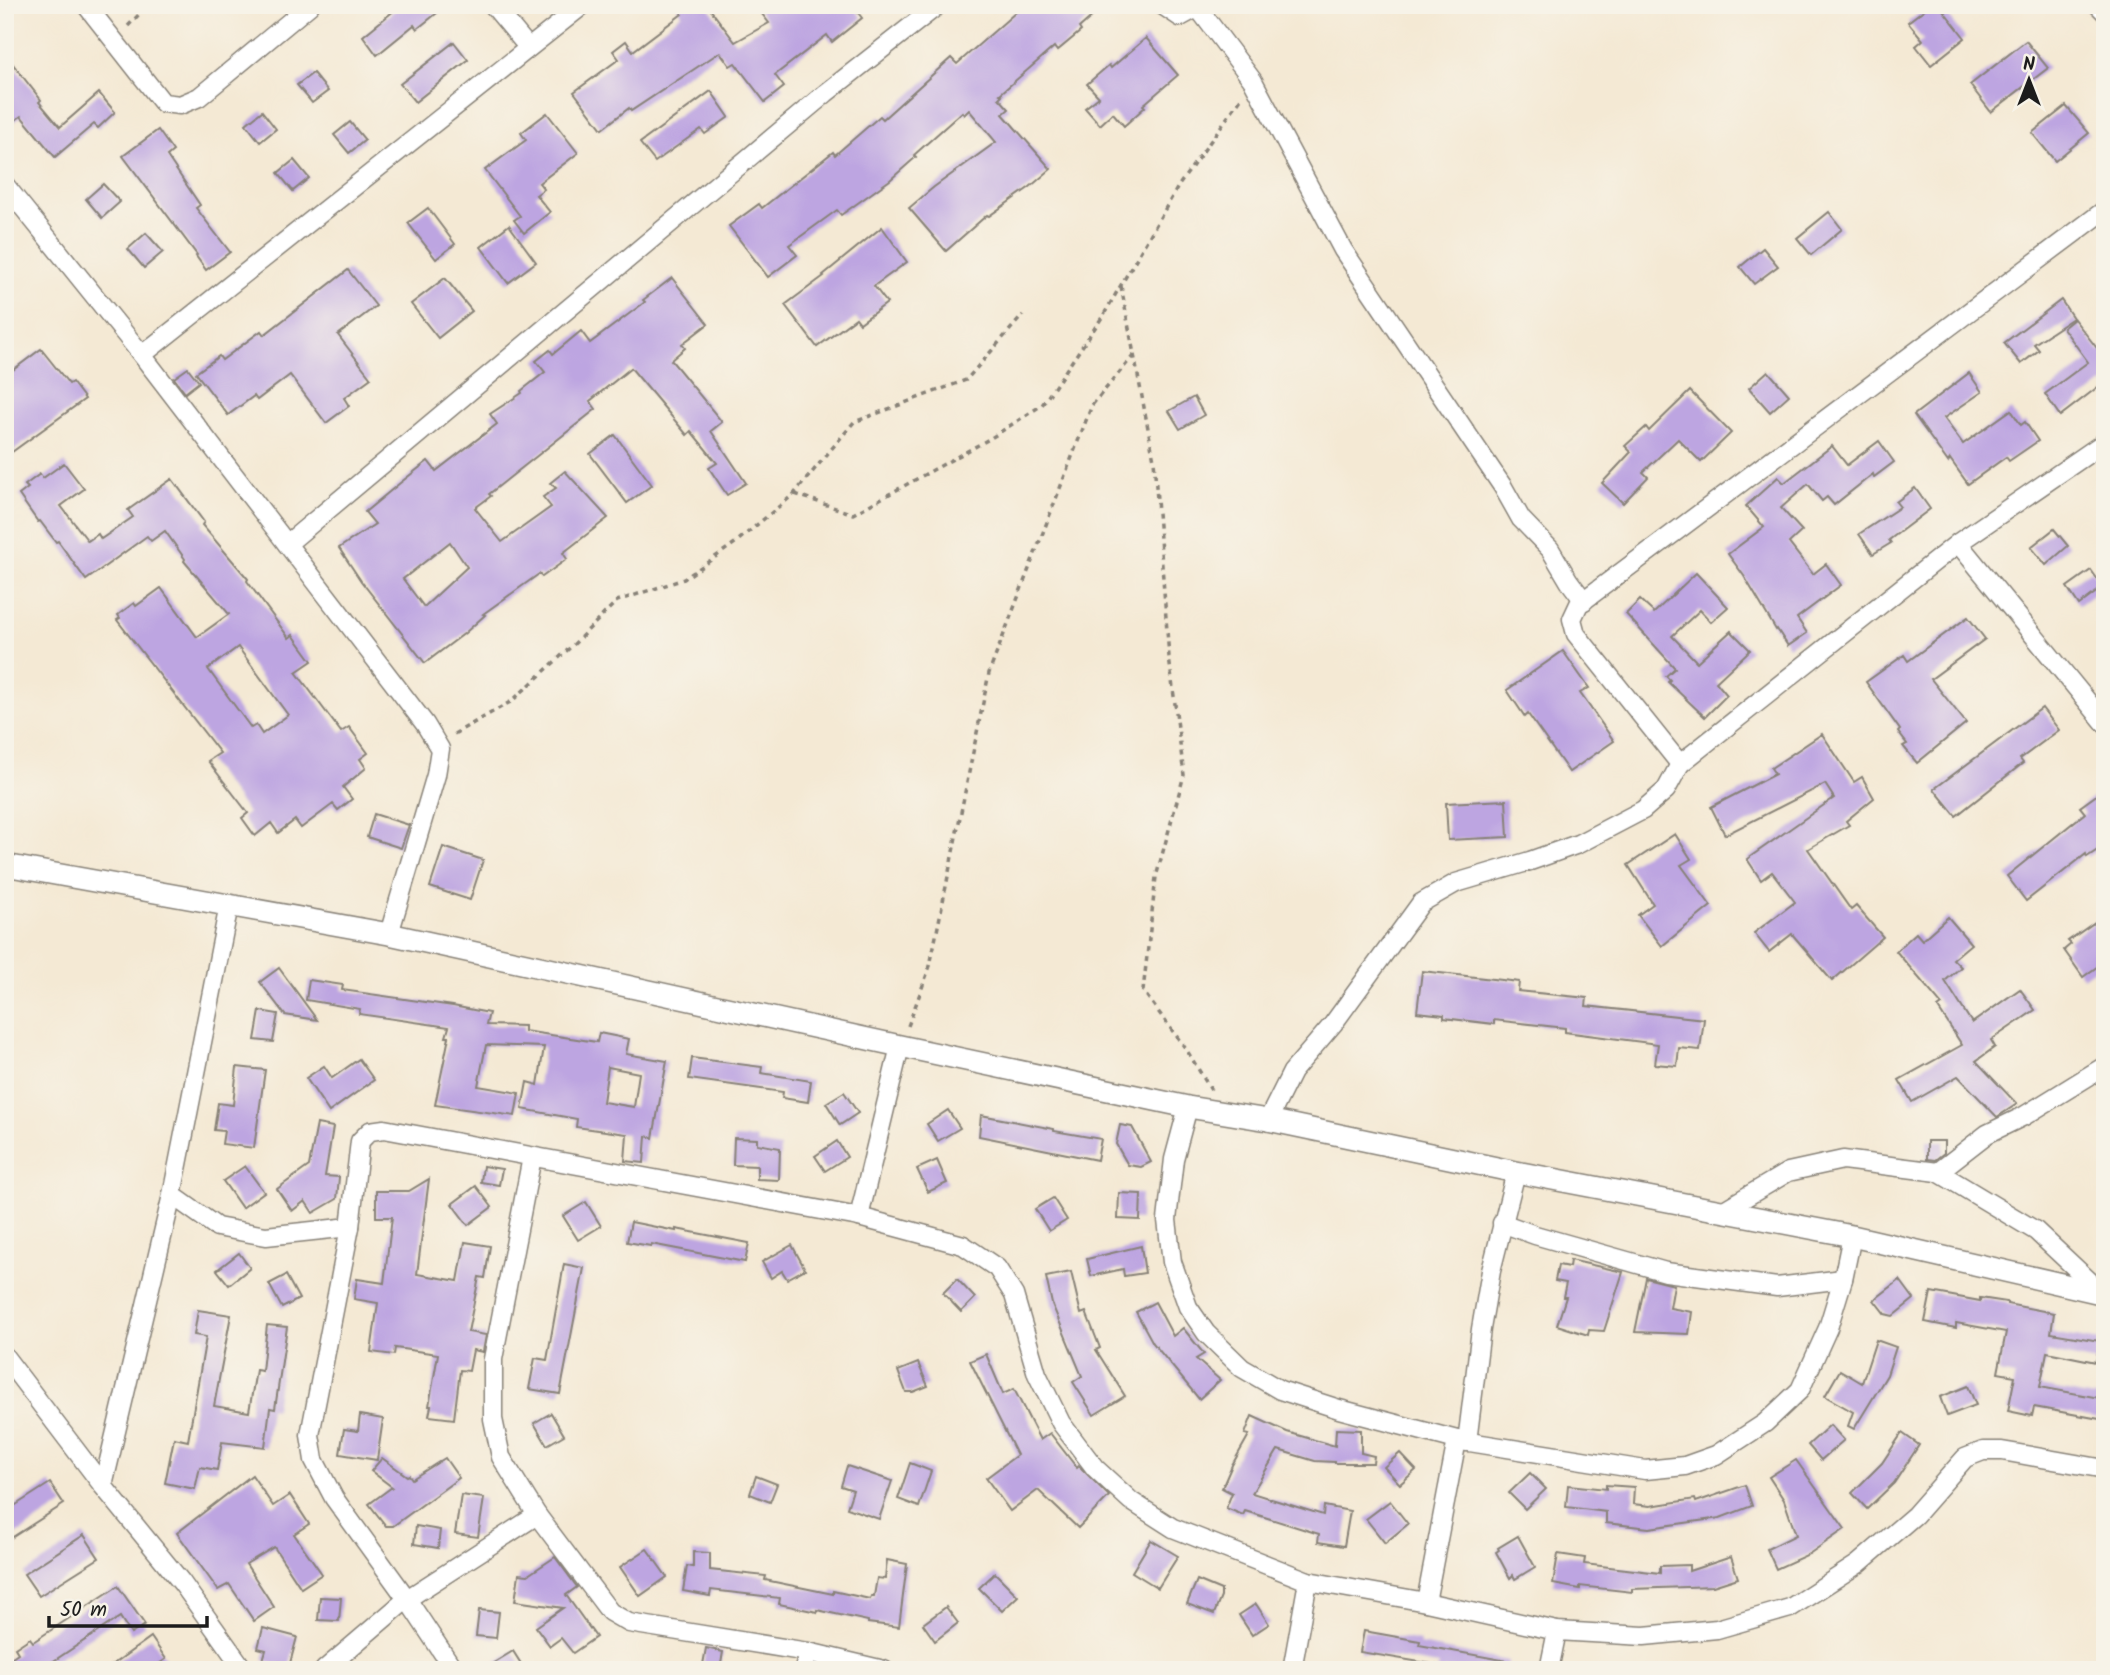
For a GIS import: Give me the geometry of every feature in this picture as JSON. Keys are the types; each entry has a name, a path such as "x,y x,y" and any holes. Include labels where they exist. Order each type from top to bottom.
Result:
{"street":[{"path":"86,5 163,103 180,105 199,97 310,5"},
{"path":"493,5 528,47"},
{"path":"142,355 583,5"},
{"path":"287,544 826,93 938,5"},
{"path":"1162,5 1180,17 1200,7 1253,81 1343,250 1496,476 1521,519 1550,548 1584,601"},
{"path":"2098,5 2105,12"},
{"path":"5,185 142,355 437,743 440,749 436,775 388,934"},
{"path":"1680,764 1576,634 1572,620 1579,604 2105,209"},
{"path":"1268,1120 1292,1072 1333,1024 1421,903 1456,883 1578,844 1643,810 1666,790 1680,764 1958,543 2105,442"},
{"path":"1958,543 2105,723"},
{"path":"5,865 388,934 1188,1107 1268,1120 1516,1172 1852,1236 2103,1294"},
{"path":"103,1486 172,1195 229,905"},
{"path":"859,1217 900,1046"},
{"path":"1938,1172 1987,1134 2024,1116 2105,1066"},
{"path":"1188,1107 1174,1159 1167,1220 1172,1262 1188,1307 1206,1333 1242,1368 1280,1390 1339,1409 1462,1441 1645,1470 1685,1466 1716,1455 1765,1423 1800,1390 1828,1328 1843,1279 1852,1236"},
{"path":"454,1670 334,1498 314,1460 310,1434 350,1227 360,1141 370,1131 384,1129 859,1217 963,1245 997,1268 1014,1295 1037,1374 1061,1423 1095,1468 1131,1501 1173,1528 1308,1581 1426,1602 1557,1631 1644,1636 1717,1629 1790,1608 1858,1564 1915,1515 1965,1458 1983,1451 2001,1451 2105,1469"},
{"path":"532,1157 493,1359 493,1419 501,1457 537,1515 610,1612 629,1623 806,1661 884,1670"},
{"path":"1724,1210 1788,1172 1843,1160 1938,1172 2036,1231 2103,1294"},
{"path":"1426,1602 1462,1441 1502,1223 1516,1172"},
{"path":"172,1195 217,1227 266,1236 350,1227"},
{"path":"1502,1223 1608,1257 1666,1272 1777,1287 1843,1279"},
{"path":"5,1357 103,1486 182,1583 244,1670"},
{"path":"324,1670 407,1600 537,1515"},
{"path":"1292,1670 1308,1581"},
{"path":"1549,1670 1557,1631"}],"path":[{"path":"112,38 148,5"},
{"path":"794,494 853,514 991,438 1042,405 1103,316 1179,185 1253,81"},
{"path":"1121,286 1154,460 1169,657 1184,775 1156,877 1143,991 1186,1049 1227,1114"},
{"path":"437,743 512,701 617,601 684,579 735,543 794,494 854,422 966,380 1023,315"},
{"path":"900,1046 930,966 989,673 1092,405 1134,355"}],"building":[{"path":"401,5 447,5 417,29 414,25 377,55 363,36"},
{"path":"676,5 707,5 735,42 769,23 755,5 852,5 862,18 832,42 827,35 775,75 784,87 765,102 735,63 730,66 720,52 631,111 629,108 602,129 574,92 619,59 613,51 626,41 633,51 682,14"},
{"path":"1024,5 1105,5 1079,28 1081,31 1057,51 1054,47 1000,94 1002,95 999,98 1009,109 1003,114 1051,169 1030,187 987,215 946,251 909,208 996,142 969,110 964,115 962,112 890,180 841,215 837,210 789,245 797,255 768,277 729,226 759,204 762,208 833,152 835,155 880,116 883,119 951,58 957,64"},
{"path":"1930,5 1939,5 1965,38 1931,65 1916,46 1923,40 1908,22"},
{"path":"1146,38 1178,75 1143,105 1145,107 1124,126 1113,113 1100,125 1085,108 1099,97 1087,84 1109,65 1111,68"},
{"path":"2026,41 2048,68 1991,112 1970,85"},
{"path":"454,42 468,60 415,102 400,84"},
{"path":"5,54 60,127 99,93 115,112 98,128 94,124 55,157 21,116 5,128"},
{"path":"313,73 328,91 312,103 297,85"},
{"path":"711,91 729,117 705,134 701,129 655,162 640,143"},
{"path":"2066,106 2089,133 2055,161 2032,133"},
{"path":"262,111 276,129 260,142 246,124"},
{"path":"547,113 578,153 539,183 544,189 536,195 550,212 524,233 514,220 520,216 485,170 526,140 521,133"},
{"path":"350,122 365,140 349,153 334,135"},
{"path":"158,130 173,151 167,156 200,205 196,208 230,252 206,270 123,156"},
{"path":"294,160 309,178 293,191 278,173"},
{"path":"103,184 120,202 102,218 86,199"},
{"path":"428,208 455,244 436,259 408,223"},
{"path":"1829,212 1842,229 1811,255 1797,238"},
{"path":"509,225 536,262 508,283 481,247"},
{"path":"882,227 907,262 874,286 887,303 860,323 856,318 817,347 785,305"},
{"path":"146,233 163,252 144,268 128,249"},
{"path":"1763,248 1778,266 1754,284 1740,267"},
{"path":"348,270 376,306 338,335 371,378 344,398 349,406 326,423 290,375 257,400 254,396 228,415 196,373 219,356 222,360 261,331 264,335"},
{"path":"445,278 472,311 438,338 411,304"},
{"path":"672,278 708,324 682,344 685,348 671,360 722,422 711,431 746,483 727,495 709,468 717,463 691,431 687,435 631,368 590,401 596,409 475,508 502,542 551,507 543,497 556,488 550,483 565,471 608,518 563,553 567,559 542,577 539,574 483,614 485,615 465,633 425,663 361,581 339,548 375,524 365,512 428,461 436,471 497,424 490,414 522,393 521,391 545,372 536,361 550,350 553,354 581,331 590,343 645,302 643,300","holes":["450,542 467,567 424,607 403,579"]},
{"path":"2061,300 2073,318 2034,344 2039,350 2021,364 2004,343"},
{"path":"2074,319 2100,352 2105,349 2105,385 2103,383 2060,416 2045,394 2088,362 2063,328"},
{"path":"41,349 69,384 72,382 85,399 5,457 5,376"},
{"path":"188,368 199,382 185,393 174,378"},
{"path":"1768,371 1789,395 1770,412 1749,388"},
{"path":"1969,373 1982,392 1944,418 1963,444 2011,410 2021,425 2025,422 2038,441 2009,461 2006,457 1968,484 1950,459 1948,462 1914,415"},
{"path":"1690,391 1731,433 1701,462 1678,439 1643,472 1648,477 1623,503 1602,483 1631,452 1625,446 1646,427 1649,431"},
{"path":"1194,397 1204,415 1180,429 1169,411"},
{"path":"615,435 652,485 627,503 590,454"},
{"path":"1879,441 1894,462 1874,477 1873,474 1834,505 1827,497 1822,501 1808,484 1781,508 1802,531 1789,543 1813,574 1826,564 1841,585 1797,618 1807,633 1788,646 1728,554 1764,527 1746,506 1778,477 1784,483 1832,446 1847,465"},
{"path":"64,463 84,489 61,506 88,541 98,534 101,539 133,517 128,510 172,479 204,522 202,525 248,579 289,638 293,635 312,661 296,672 341,732 349,727 368,753 360,759 366,768 343,787 352,799 338,810 333,804 301,828 295,820 278,833 271,823 255,836 242,818 248,813 208,761 220,753 117,620 120,618 118,615 134,603 136,606 161,588 197,637 229,614 184,561 165,531 151,541 147,536 86,580 58,541 56,542 40,521 38,522 19,495 28,488 25,485 40,474 43,478","holes":["238,647 288,715 262,734 256,725 251,728 208,669"]},
{"path":"1915,488 1930,509 1889,540 1891,543 1873,554 1859,534 1900,507 1896,502"},
{"path":"2054,529 2068,546 2046,565 2031,547"},
{"path":"2091,570 2103,587 2079,605 2067,587"},
{"path":"1696,573 1728,607 1711,622 1700,610 1672,636 1697,662 1731,631 1750,650 1716,682 1727,695 1705,717 1668,682 1670,680 1666,676 1675,668 1626,614 1640,600 1654,613"},
{"path":"1968,617 1985,639 1931,679 1966,723 1917,763 1903,746 1907,744 1898,732 1900,730 1866,682 1904,655 1908,661"},
{"path":"1563,651 1589,688 1580,693 1614,741 1569,772 1528,714 1525,717 1507,690"},
{"path":"2042,708 2059,730 2020,759 2023,763 1956,816 1934,789"},
{"path":"1822,734 1854,782 1862,777 1874,798 1846,821 1849,825 1808,849 1851,910 1856,906 1883,937 1832,981 1792,934 1769,952 1754,933 1795,902 1772,872 1761,880 1747,859 1834,798 1825,784 1725,835 1711,807 1775,774 1771,768"},
{"path":"2105,789 2105,845 2087,857 2086,854 2026,901 2007,876 2085,813 2080,807"},
{"path":"1506,800 1508,837 1448,840 1446,803"},
{"path":"374,814 409,825 401,848 367,837"},
{"path":"1675,834 1691,859 1681,865 1711,906 1662,946 1638,915 1653,904 1628,865"},
{"path":"443,847 483,860 470,900 430,887"},
{"path":"2105,915 2105,961 2083,977 2064,950 2071,944 2068,941"},
{"path":"1948,917 1971,944 1953,959 1961,967 1945,981 1972,1023 2020,989 2035,1010 1991,1040 1995,1047 1976,1061 2017,1104 1997,1117 1958,1076 1912,1102 1899,1080 1962,1045 1938,1008 1942,1005 1896,951 1916,933 1922,940"},
{"path":"279,968 317,1020 285,1015 260,982"},
{"path":"1422,971 1519,982 1518,991 1587,998 1586,1006 1704,1019 1700,1050 1679,1048 1677,1066 1655,1064 1658,1044 1565,1032 1565,1028 1494,1020 1494,1024 1417,1012"},
{"path":"309,980 343,985 342,990 489,1013 486,1025 524,1026 524,1031 597,1042 599,1033 629,1039 626,1054 667,1061 653,1138 646,1136 644,1163 625,1161 627,1134 576,1127 577,1119 522,1109 527,1082 538,1085 544,1047 486,1045 478,1086 519,1093 515,1116 435,1105 449,1027 359,1014 360,1009 306,1000","holes":["608,1067 639,1073 634,1107 603,1102"]},
{"path":"260,1011 278,1014 273,1042 255,1040"},
{"path":"692,1058 762,1067 761,1073 811,1081 808,1102 782,1098 783,1092 689,1079"},
{"path":"359,1059 374,1080 329,1112 306,1078 324,1066 332,1078"},
{"path":"237,1067 265,1070 254,1148 222,1144 224,1131 214,1130 218,1103 233,1105"},
{"path":"844,1092 858,1113 840,1125 826,1103"},
{"path":"948,1110 960,1128 938,1141 927,1124"},
{"path":"981,1115 1101,1139 1097,1160 979,1136"},
{"path":"317,1124 333,1127 325,1176 339,1177 337,1199 313,1213 305,1201 292,1211 277,1189 309,1166"},
{"path":"1120,1125 1132,1127 1151,1162 1141,1167 1128,1165 1116,1144"},
{"path":"734,1138 757,1139 757,1144 780,1148 779,1180 757,1179 757,1166 733,1165"},
{"path":"837,1141 847,1157 825,1171 815,1156"},
{"path":"1927,1141 1944,1141 1944,1153 1935,1160 1927,1159"},
{"path":"937,1160 947,1183 928,1192 917,1169"},
{"path":"245,1166 264,1192 242,1208 223,1181"},
{"path":"483,1166 502,1169 499,1185 481,1182"},
{"path":"429,1179 417,1274 458,1281 465,1242 490,1246 485,1278 479,1277 468,1332 486,1335 483,1352 473,1350 469,1371 460,1370 454,1419 429,1416 438,1354 395,1348 394,1355 371,1352 378,1303 354,1299 357,1279 384,1283 392,1217 376,1217 376,1191 409,1191"},
{"path":"476,1186 492,1207 468,1225 452,1204"},
{"path":"1119,1193 1141,1194 1140,1220 1118,1219"},
{"path":"1053,1198 1067,1220 1049,1231 1035,1209"},
{"path":"586,1202 601,1226 578,1240 563,1216"},
{"path":"631,1222 749,1243 745,1262 627,1242"},
{"path":"792,1245 805,1269 787,1279 782,1271 771,1278 762,1262"},
{"path":"1141,1246 1145,1273 1124,1276 1123,1269 1091,1276 1087,1259"},
{"path":"239,1253 250,1268 229,1285 217,1270"},
{"path":"1570,1260 1623,1272 1604,1331 1589,1330 1588,1335 1557,1325 1566,1297 1563,1297 1566,1283 1555,1281 1558,1265 1569,1267"},
{"path":"564,1264 584,1268 560,1394 529,1389 535,1358 547,1360"},
{"path":"1071,1272 1081,1314 1086,1312 1100,1348 1096,1350 1125,1396 1094,1415 1073,1382 1082,1376 1052,1304 1046,1277"},
{"path":"286,1275 299,1299 282,1308 269,1284"},
{"path":"1646,1278 1674,1285 1670,1308 1692,1312 1689,1334 1635,1332"},
{"path":"957,1279 975,1298 961,1312 943,1293"},
{"path":"1900,1280 1914,1299 1893,1316 1885,1314 1874,1300"},
{"path":"1931,1292 1980,1301 1980,1298 2007,1302 2054,1313 2051,1333 2100,1341 2096,1362 2047,1352 2040,1387 2105,1399 2105,1420 2034,1407 2032,1416 2008,1411 2015,1376 1998,1373 2006,1332 1956,1323 1956,1328 1925,1322"},
{"path":"1155,1302 1173,1336 1183,1328 1204,1354 1196,1359 1220,1380 1199,1399 1153,1343 1136,1312"},
{"path":"198,1310 231,1315 214,1406 249,1412 256,1370 262,1371 267,1325 287,1327 275,1409 270,1408 265,1447 222,1442 217,1470 200,1467 195,1489 165,1483 174,1438 188,1441 206,1337 194,1335"},
{"path":"1876,1340 1896,1347 1887,1375 1854,1429 1848,1426 1853,1412 1825,1396 1840,1370 1862,1383"},
{"path":"986,1354 1003,1394 1014,1389 1040,1440 1050,1433 1077,1468 1079,1466 1109,1496 1078,1528 1038,1490 1010,1511 986,1478 1017,1455 970,1361"},
{"path":"918,1363 928,1386 906,1392 898,1371"},
{"path":"1968,1386 1976,1405 1947,1416 1940,1397"},
{"path":"551,1413 564,1435 547,1445 534,1423"},
{"path":"360,1415 383,1419 377,1460 340,1454 344,1429 358,1431"},
{"path":"1252,1416 1287,1432 1335,1446 1336,1429 1361,1430 1361,1453 1374,1456 1373,1463 1315,1461 1278,1450 1252,1493 1323,1515 1324,1506 1350,1511 1344,1546 1318,1542 1319,1534 1245,1511 1243,1515 1226,1508 1232,1493 1222,1488 1249,1435 1245,1434"},
{"path":"1830,1425 1844,1440 1821,1460 1808,1445"},
{"path":"1902,1433 1919,1445 1894,1483 1867,1509 1852,1493 1882,1463"},
{"path":"1400,1453 1416,1470 1400,1484 1384,1467"},
{"path":"382,1458 412,1479 445,1458 459,1478 393,1526 386,1526 369,1504 392,1487 371,1471"},
{"path":"1796,1460 1845,1529 1809,1554 1776,1569 1767,1549 1796,1535 1784,1500 1769,1477"},
{"path":"910,1463 931,1471 919,1507 898,1499"},
{"path":"847,1466 892,1481 879,1519 847,1508 853,1490 841,1486"},
{"path":"1530,1473 1546,1489 1525,1509 1509,1493"},
{"path":"252,1475 273,1506 290,1495 309,1524 294,1534 322,1574 301,1588 274,1547 246,1564 274,1607 254,1621 229,1584 218,1590 177,1533"},
{"path":"756,1476 777,1484 770,1502 750,1494"},
{"path":"50,1483 64,1504 5,1542 5,1512"},
{"path":"1568,1485 1606,1489 1606,1485 1634,1487 1633,1504 1650,1506 1695,1499 1696,1502 1745,1485 1752,1506 1720,1518 1649,1528 1606,1523 1606,1512 1566,1507"},
{"path":"461,1495 484,1498 478,1537 455,1534"},
{"path":"1390,1501 1408,1524 1385,1543 1366,1519"},
{"path":"416,1526 440,1530 438,1548 414,1544"},
{"path":"84,1535 99,1558 39,1596 24,1574"},
{"path":"1518,1536 1535,1567 1515,1579 1513,1575 1510,1578 1496,1552"},
{"path":"1151,1540 1178,1556 1158,1588 1132,1572"},
{"path":"647,1549 667,1577 640,1596 620,1567"},
{"path":"693,1552 710,1553 710,1570 766,1576 765,1580 870,1599 874,1596 877,1578 885,1579 887,1560 907,1564 899,1627 779,1604 780,1598 711,1590 710,1596 683,1591 687,1566 693,1567"},
{"path":"1558,1554 1585,1558 1584,1564 1660,1573 1660,1566 1689,1565 1689,1571 1731,1557 1738,1578 1713,1586 1632,1589 1632,1592 1580,1586 1580,1589 1553,1584"},
{"path":"555,1557 577,1587 566,1595 596,1637 573,1653 561,1638 550,1646 536,1627 563,1608 515,1601 519,1574 528,1575"},
{"path":"995,1573 1018,1596 1002,1611 979,1588"},
{"path":"1197,1580 1221,1590 1214,1614 1187,1604"},
{"path":"118,1586 145,1625 131,1634 120,1617 40,1670 5,1670 5,1662 18,1653 15,1648 30,1638 33,1642"},
{"path":"320,1597 341,1598 339,1621 318,1620"},
{"path":"1256,1604 1269,1624 1252,1635 1239,1615"},
{"path":"946,1607 958,1623 935,1641 923,1624"},
{"path":"479,1610 499,1612 496,1638 476,1636"},
{"path":"263,1628 297,1637 289,1667 263,1660 266,1650 258,1648"},
{"path":"1364,1631 1420,1641 1419,1645 1508,1661 1507,1670 1437,1670 1438,1665 1360,1652"},
{"path":"151,1637 166,1659 150,1670 105,1670"},
{"path":"706,1648 723,1652 720,1670 702,1670"},
{"path":"513,1651 525,1670 482,1670"}]}
